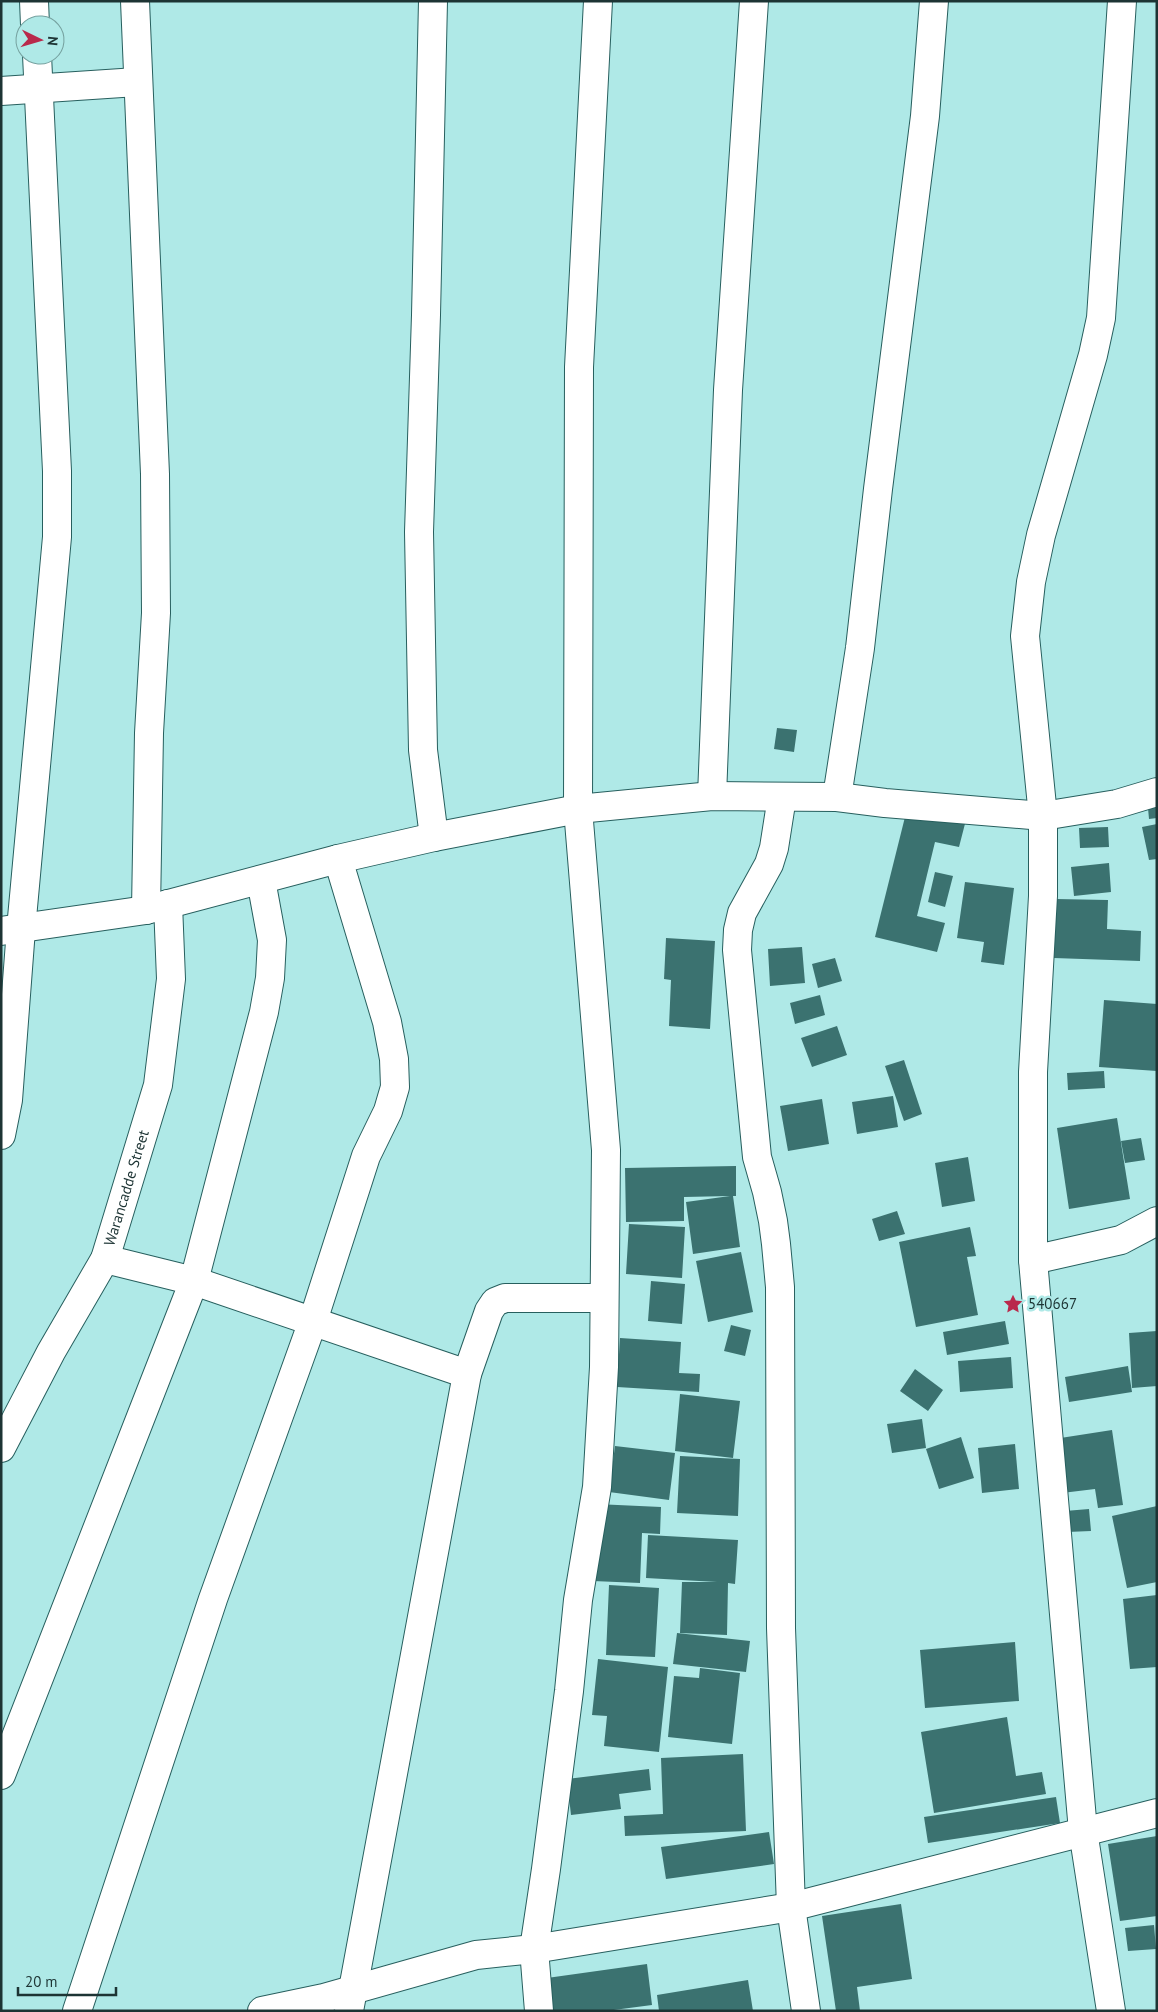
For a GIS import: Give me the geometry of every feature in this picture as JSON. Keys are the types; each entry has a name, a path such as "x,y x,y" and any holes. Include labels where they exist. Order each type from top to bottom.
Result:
{"street":[{"path":"34,1 35,15"},
{"name":"Warancadde Street","path":"1,1448 51,1352 105,1259 158,1085 171,979 157,907 149,733 156,613 155,494 134,1"},
{"path":"432,1 426,324 419,532 423,750 434,837"},
{"path":"539,2011 534,1949 569,1690 578,1600 597,1487 604,1367 606,1150 578,809 579,367 598,1"},
{"path":"712,796 728,390 754,1"},
{"path":"837,796 860,648 880,469 925,116 934,1"},
{"path":"1111,2011 1083,1831 1033,1260 1032,1072 1043,896 1043,816 1025,636 1031,582 1041,536 1093,355 1101,318 1122,1"},
{"path":"1,1135 8,1100 11,930 58,537 57,471 37,65"},
{"path":"1,91 137,82"},
{"path":"11,930 157,907 338,859 434,837 578,809 712,796 837,796 885,803 1043,816 1118,804 1157,792"},
{"path":"782,797 774,848 769,864 742,913 737,950 757,1157 768,1192 780,1287 781,1628 791,1908 806,2011"},
{"path":"77,2011 213,1599 314,1321 366,1156 388,1110 395,1087 394,1059 386,1022 338,859"},
{"path":"1,1775 194,1281 270,978 272,940 262,880"},
{"path":"1033,1260 1121,1240 1157,1221"},
{"path":"105,1259 194,1281 467,1374"},
{"path":"351,2000 467,1374 488,1311 495,1302 505,1298 604,1298"},
{"path":"262,2011 351,2000 476,1955 534,1949 791,1908 1157,1813"}],"building":[{"path":"777,728 797,730 794,752 774,749"},
{"path":"1157,796 1157,818 1149,819 1147,797"},
{"path":"909,801 967,816 959,847 935,842 917,916 945,923 937,952 875,937"},
{"path":"1157,824 1157,859 1149,860 1142,827"},
{"path":"1108,827 1109,847 1080,848 1079,828"},
{"path":"1109,863 1111,892 1074,896 1071,867"},
{"path":"935,872 953,876 945,907 928,902"},
{"path":"965,882 1014,888 1004,965 981,962 984,942 957,938"},
{"path":"1056,899 1108,900 1107,929 1141,931 1140,961 1054,958"},
{"path":"666,938 715,941 710,1029 669,1026 671,980 664,979"},
{"path":"802,947 805,983 770,986 768,949"},
{"path":"835,958 842,981 818,988 812,964"},
{"path":"820,995 825,1015 795,1024 790,1003"},
{"path":"1104,1000 1157,1004 1157,1071 1099,1067"},
{"path":"837,1026 847,1055 812,1067 801,1038"},
{"path":"904,1060 922,1114 904,1121 885,1066"},
{"path":"1104,1071 1105,1088 1068,1090 1067,1073"},
{"path":"893,1096 898,1127 857,1134 852,1102"},
{"path":"822,1099 829,1144 788,1151 780,1106"},
{"path":"1117,1118 1130,1199 1069,1209 1057,1128"},
{"path":"1141,1138 1145,1160 1125,1163 1121,1141"},
{"path":"968,1157 975,1201 942,1207 935,1163"},
{"path":"736,1166 736,1196 733,1196 740,1247 693,1254 686,1202 730,1196 684,1197 684,1221 626,1222 625,1168"},
{"path":"897,1211 905,1234 879,1241 872,1219"},
{"path":"629,1224 685,1227 682,1278 626,1274"},
{"path":"970,1227 976,1256 967,1257 978,1315 916,1327 899,1242"},
{"path":"741,1252 753,1312 708,1322 696,1261"},
{"path":"651,1281 685,1284 682,1324 648,1321"},
{"path":"1005,1321 1009,1344 947,1355 943,1332"},
{"path":"731,1325 751,1330 745,1356 724,1351"},
{"path":"1157,1331 1157,1386 1132,1388 1129,1333"},
{"path":"620,1338 681,1342 679,1373 700,1374 699,1392 617,1387"},
{"path":"1011,1357 1013,1388 960,1392 958,1361"},
{"path":"1128,1366 1132,1392 1069,1402 1065,1377"},
{"path":"915,1369 943,1390 928,1411 900,1391"},
{"path":"680,1394 740,1401 733,1458 675,1451"},
{"path":"922,1419 926,1448 892,1453 887,1424"},
{"path":"1112,1430 1123,1505 1098,1508 1095,1489 1062,1493 1054,1439"},
{"path":"961,1437 974,1478 939,1489 926,1449"},
{"path":"1015,1444 1019,1489 982,1493 978,1448"},
{"path":"615,1446 675,1453 669,1500 609,1492"},
{"path":"680,1456 740,1459 738,1516 677,1513"},
{"path":"596,1504 661,1507 660,1534 642,1533 640,1583 593,1581"},
{"path":"1157,1506 1157,1582 1127,1588 1112,1516"},
{"path":"1089,1509 1091,1531 1067,1532 1065,1511"},
{"path":"648,1535 738,1540 735,1584 728,1583 727,1635 680,1633 682,1582 717,1582 646,1578"},
{"path":"609,1585 659,1588 655,1657 606,1655"},
{"path":"1157,1595 1157,1667 1130,1669 1123,1599"},
{"path":"677,1633 750,1641 746,1672 673,1664"},
{"path":"1015,1642 1019,1701 925,1708 920,1650"},
{"path":"598,1659 668,1667 659,1752 604,1746 607,1716 592,1715"},
{"path":"700,1668 740,1673 732,1744 668,1737 674,1676 699,1678"},
{"path":"1007,1717 1016,1776 1042,1772 1046,1794 934,1813 921,1732"},
{"path":"743,1754 746,1831 625,1836 624,1816 663,1814 661,1758"},
{"path":"649,1769 651,1790 619,1794 621,1809 571,1815 567,1779"},
{"path":"1056,1797 1060,1823 928,1843 924,1817"},
{"path":"769,1832 774,1864 666,1879 661,1847"},
{"path":"1157,1836 1157,1916 1120,1921 1108,1844"},
{"path":"901,1904 912,1979 857,1987 860,2011 836,2011 822,1916"},
{"path":"1154,1925 1156,1949 1128,1951 1125,1928"},
{"path":"647,1964 652,2005 606,2011 551,2011 547,1978"},
{"path":"748,1980 753,2011 659,2011 657,1995"}],"place":[{"name":"540667","path":"1013,1304"}]}
